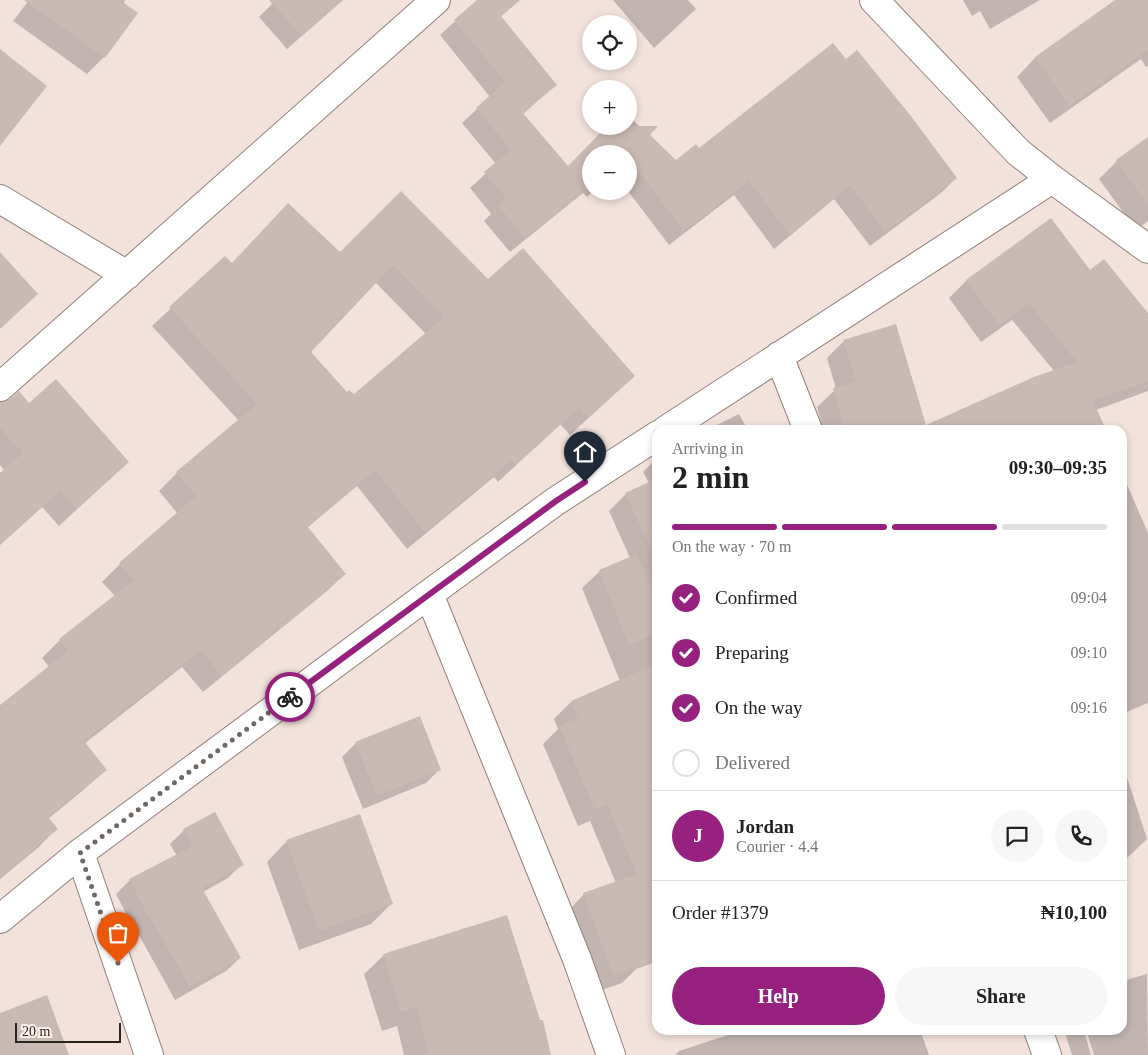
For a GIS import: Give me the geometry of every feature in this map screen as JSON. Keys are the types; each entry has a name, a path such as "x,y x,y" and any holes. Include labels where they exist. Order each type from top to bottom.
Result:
{"street":[{"path":"0,387 436,0"},
{"path":"874,0 1018,152 1148,249"},
{"path":"674,425 1052,179"},
{"path":"0,199 127,275"},
{"path":"779,356 806,425"},
{"path":"0,920 80,853 428,594 556,501 652,439"},
{"path":"428,594 577,959 611,1055"},
{"path":"80,853 149,1055"},
{"path":"1040,1035 1047,1055"}],"building":[{"path":"24,0 120,0 138,13 105,58"},
{"path":"269,0 343,0 302,36"},
{"path":"477,0 519,0 501,16 557,85 523,113 568,166 582,152 582,192 525,238 498,205 506,198 484,172 511,150 476,108 505,82 454,20"},
{"path":"1115,0 1148,0 1148,50 1069,106 1035,57"},
{"path":"833,43 846,59 857,50 911,116 957,178 885,232 850,185 790,236 749,181 684,231 637,169 637,145 588,145 598,135 637,135 637,126 658,126 650,135 676,160 696,144 699,148"},
{"path":"0,49 47,86 0,146"},
{"path":"1148,137 1148,205 1116,160"},
{"path":"401,191 488,279 523,248 635,376 588,418 579,408 516,465 512,460 425,532 375,470 308,527 346,574 222,676 201,650 84,741 107,770 48,817 58,829 0,877 0,705 68,651 59,639 134,580 119,563 196,496 176,472 257,404 169,307 225,256 232,263 288,203 340,252","holes":["393,265 444,317 354,394 349,390 347,392 311,352"]},
{"path":"1051,218 1090,270 1104,259 1148,313 1148,381 1093,401 1104,425 926,425 1034,377 1077,362 1029,303 999,325 966,280"},
{"path":"0,252 38,294 0,329"},
{"path":"896,324 926,425 844,425 833,388 856,382 843,340"},
{"path":"56,379 129,462 77,509 60,491 0,545 0,473 23,453 0,428 0,402 10,399 19,391 29,403"},
{"path":"652,481 652,551 625,493"},
{"path":"637,554 652,590 652,635 629,645 599,570"},
{"path":"652,666 652,962 613,975 583,893 637,874 607,804 595,810 559,726 578,718 571,701"},
{"path":"420,716 441,770 377,796 355,742"},
{"path":"215,812 244,865 202,888 241,958 190,987 148,916 129,879 193,846 183,829"},
{"path":"360,814 393,904 319,931 286,840"},
{"path":"507,915 540,1020 543,1020 551,1055 428,1055 417,1007 401,1012 383,954"},
{"path":"47,995 69,1055 0,1055 0,1013"}],"way so far":[{"path":"118,963 80,853 290,697"}],"route":[{"path":"290,697 428,594 585,482"}]}
